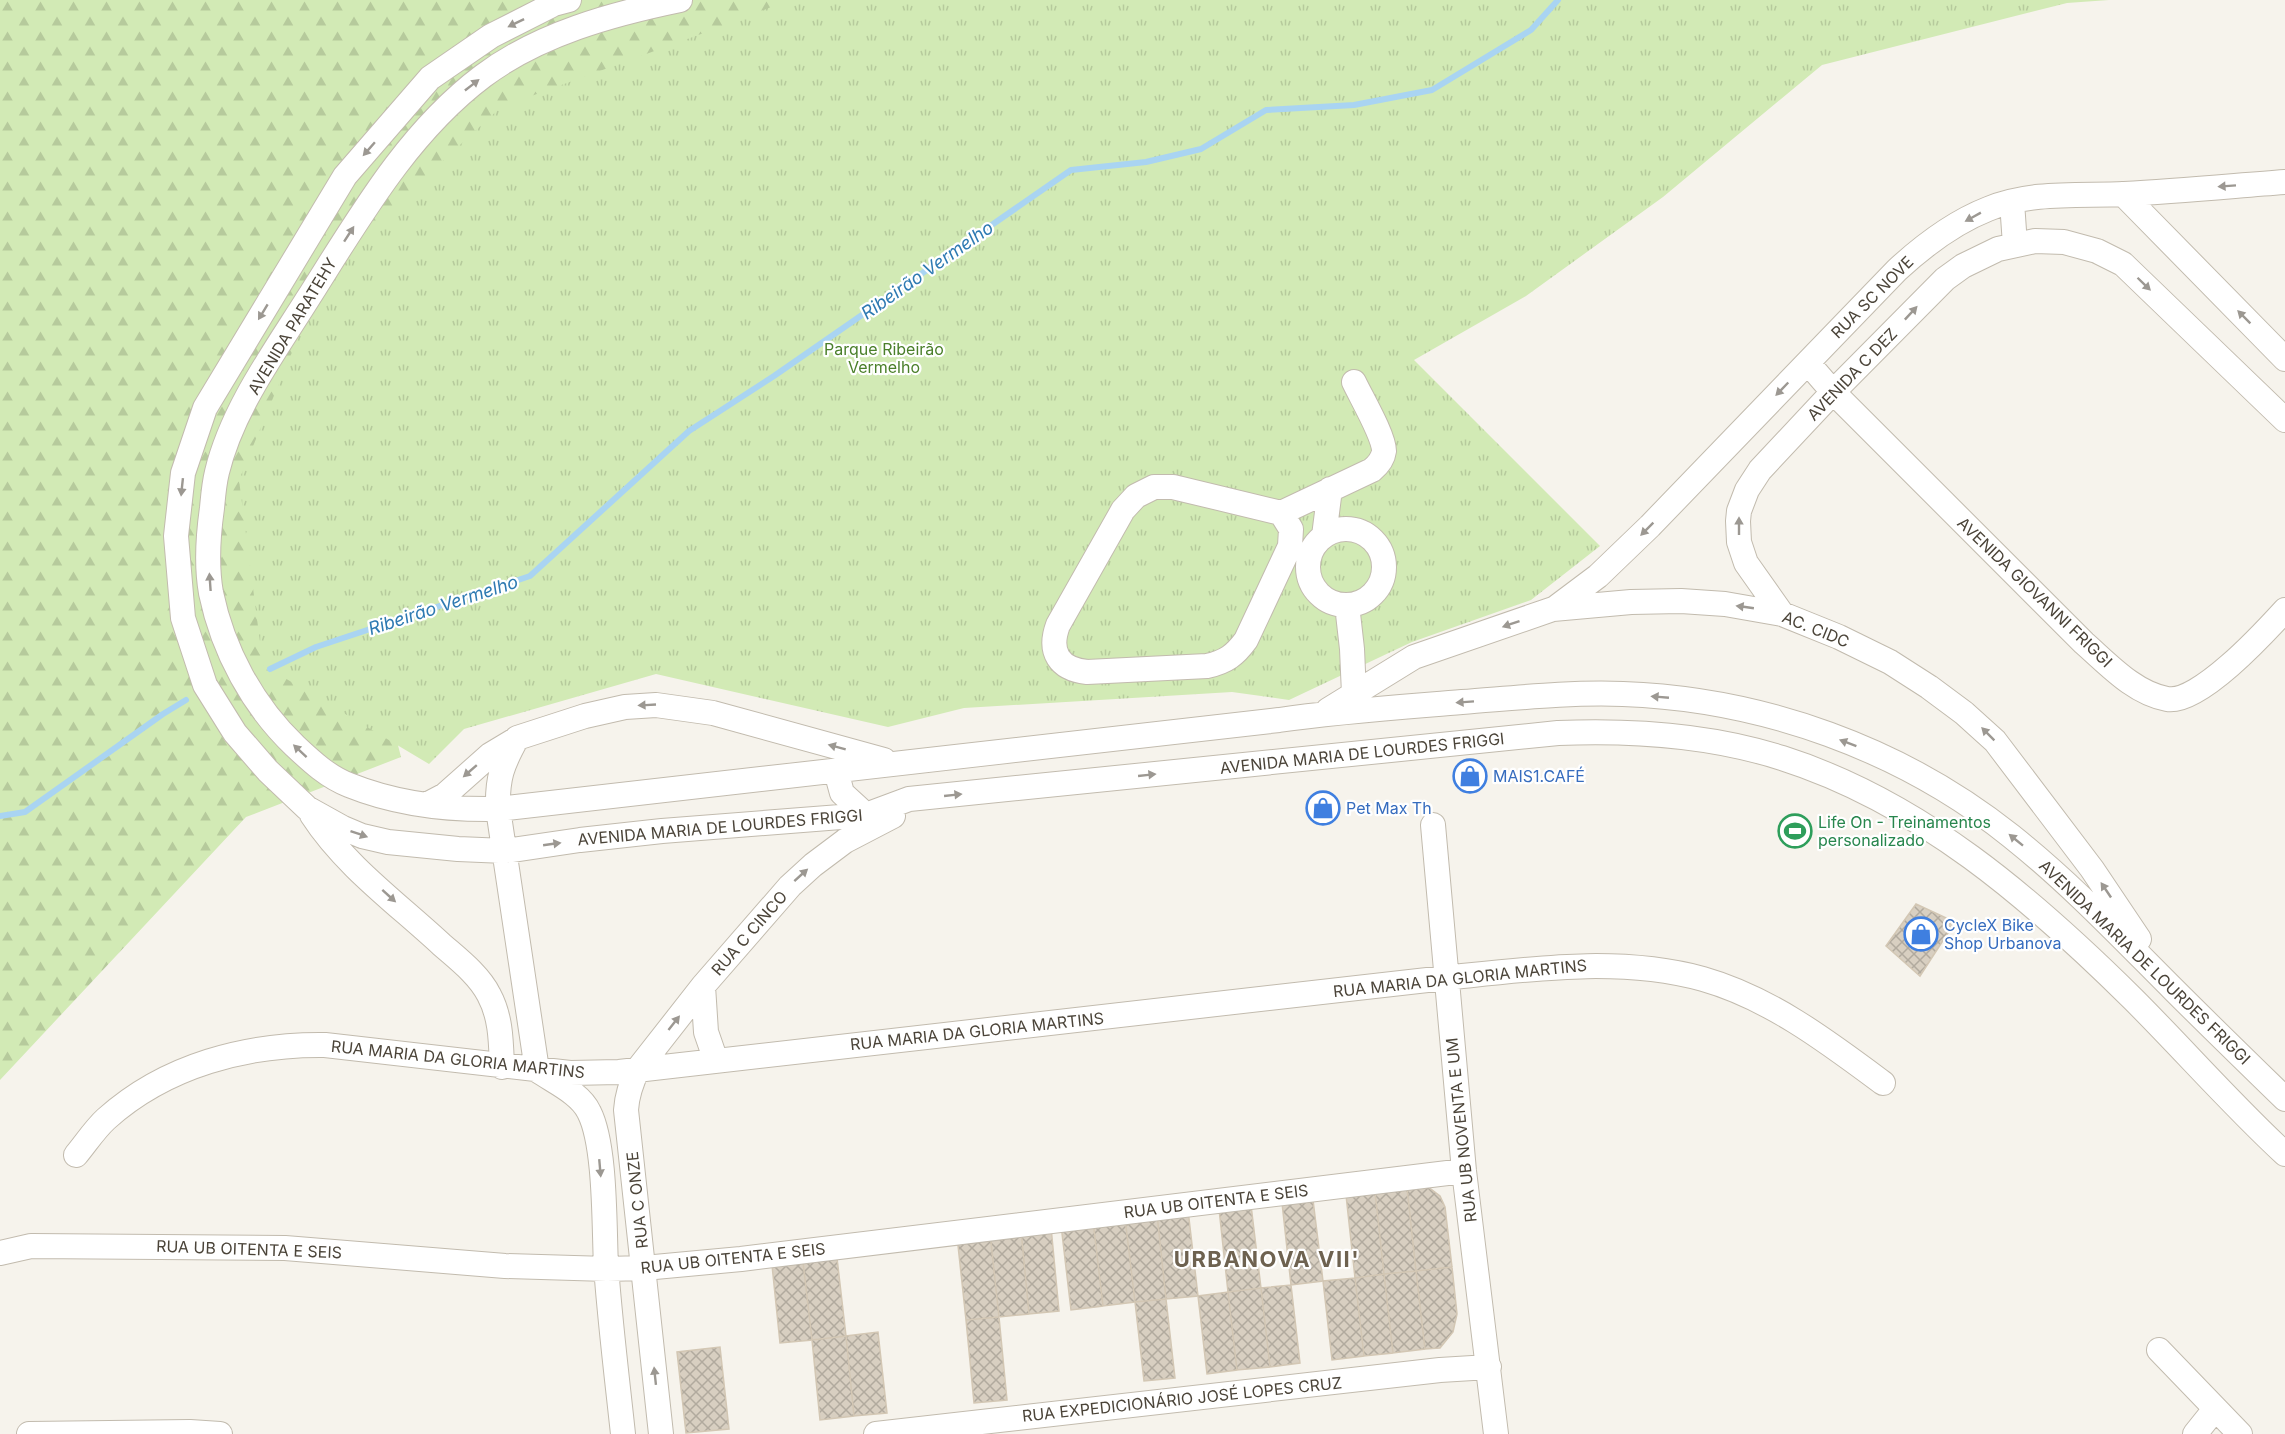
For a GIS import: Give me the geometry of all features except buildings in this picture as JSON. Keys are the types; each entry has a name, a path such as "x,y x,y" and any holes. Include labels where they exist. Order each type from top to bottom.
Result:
{"street":[{"name":"AVENIDA PARATEHY","path":"307,808 268,771 236,733 205,685 183,618 176,536 183,473 205,408 345,176 430,78 491,36 554,4 569,0"},
{"name":"AVENIDA PARATEHY","path":"348,785 328,774 281,733 251,695 227,644 211,593 208,543 216,475 228,436 269,360 374,196 416,139 456,97 523,52 569,30 634,9 680,0"},
{"name":"RUA SC NOVE","path":"1554,609 1598,576 1642,533 1897,270 1918,251 1988,209 2034,197 2123,194 2285,182"},
{"path":"2123,194 2285,358"},
{"path":"2012,201 2015,245"},
{"name":"AVENIDA C DEZ","path":"1782,614 1746,563 1738,532 1740,511 1747,490 1760,470 1833,392 1945,279 1984,255 2035,241 2064,242 2097,251 2123,264 2285,420"},
{"name":"AVENIDA GIOVANNI FRIGGI","path":"1808,363 1833,392 2084,643 2128,681 2151,694 2169,700 2191,694 2246,653 2285,610"},
{"path":"1330,489 1308,545 1237,653 1223,662 1207,666 1087,672 1073,670 1062,663 1055,651 1053,638 1058,625 1123,510 1136,496 1154,487 1173,487 1281,513 1330,489 1372,470 1380,463 1384,452 1382,441 1354,382"},
{"path":"1281,513 1291,529 1308,545 1309,574 1312,584 1326,600 1347,605 1358,603 1376,591 1384,571 1383,561 1374,542 1366,535 1345,530 1308,545"},
{"name":"AC. CIDC","path":"1324,713 1414,657 1554,609 1631,602 1681,601 1725,604 1782,614 1839,637 1890,662 1929,687 1981,727 1995,741 2092,869 2174,990"},
{"path":"1347,605 1354,694"},
{"name":"AVENIDA MARIA DE LOURDES FRIGGI","path":"348,785 426,805 454,809 498,809 1324,713 1578,694 1624,694 1703,702 1794,723 1850,743 1905,767 1967,804 2009,834 2056,873 2285,1099"},
{"path":"426,805 445,795 490,755 517,738 585,716 625,707 656,705 713,713 893,763"},
{"name":"AVENIDA MARIA DE LOURDES FRIGGI","path":"307,808 362,836 388,842 505,851 662,831 867,814 909,799 1558,733 1640,732 1705,740 1780,757 1832,776 1894,806 1996,875 2133,999 2285,1154"},
{"path":"517,738 500,772 497,786 498,809 537,1070"},
{"path":"836,771 842,793 867,814"},
{"name":"RUA C CINCO","path":"626,1110 627,1096 638,1069 703,986 790,886 845,841 891,818 909,799"},
{"path":"307,808 323,832 345,856 455,957 488,992 499,1023 502,1067"},
{"path":"845,841 846,820 867,814"},
{"name":"RUA UB NOVENTA E UM","path":"1433,825 1464,1171 1496,1434"},
{"name":"RUA MARIA DA GLORIA MARTINS","path":"76,1155 106,1120 146,1090 186,1070 221,1057 257,1049 293,1045 325,1045 502,1067 570,1073 619,1072 1445,978 1599,965 1638,968 1703,979 1728,988 1800,1024 1883,1083"},
{"path":"703,986 706,1032 716,1061"},
{"name":"RUA C ONZE","path":"537,1070 577,1097 589,1111 592,1119 600,1158 607,1269 623,1434"},
{"name":"RUA C ONZE","path":"626,1110 661,1434"},
{"name":"RUA UB OITENTA E SEIS","path":"0,1253 31,1246 183,1245 285,1248 505,1266 644,1268 729,1260 1464,1171"},
{"path":"2159,1350 2240,1434"},
{"name":"RUA EXPEDICIONÁRIO JOSÉ LOPES CRUZ","path":"876,1434 1440,1370 1489,1367"},
{"path":"2195,1434 2215,1409"},
{"path":"29,1434 156,1432 220,1434"}],"green space":[{"path":"0,0 1953,0 370,636 401,757 246,817 0,1080"},
{"name":"Parque Ribeirão Vermelho","path":"788,0 2109,0 2067,3 1822,65 1663,197 1526,296 1414,360 1600,546 1531,600 1412,642 1289,700 1232,692 964,708 888,727 656,674 464,729 429,764 263,665 239,480 327,268 501,107"}],"waterway":[{"name":"Ribeirão Vermelho","path":"270,669 316,647 530,576 689,431 774,376 1071,170 1146,162 1201,149 1266,110 1354,105 1432,90 1531,30 1558,0"},
{"name":"Ribeirão Vermelho","path":"0,816 25,812 186,700"}],"place":[{"name":"MAIS1.CAFÉ","path":"1470,776"},
{"name":"Pet Max Th","path":"1323,808"},
{"name":"Life On - Treinamentos personalizado","path":"1795,831"},
{"name":"CycleX Bike Shop Urbanova","path":"1921,934"}],"district":[{"name":"URBANOVA VII'","path":"1267,1259"}]}
